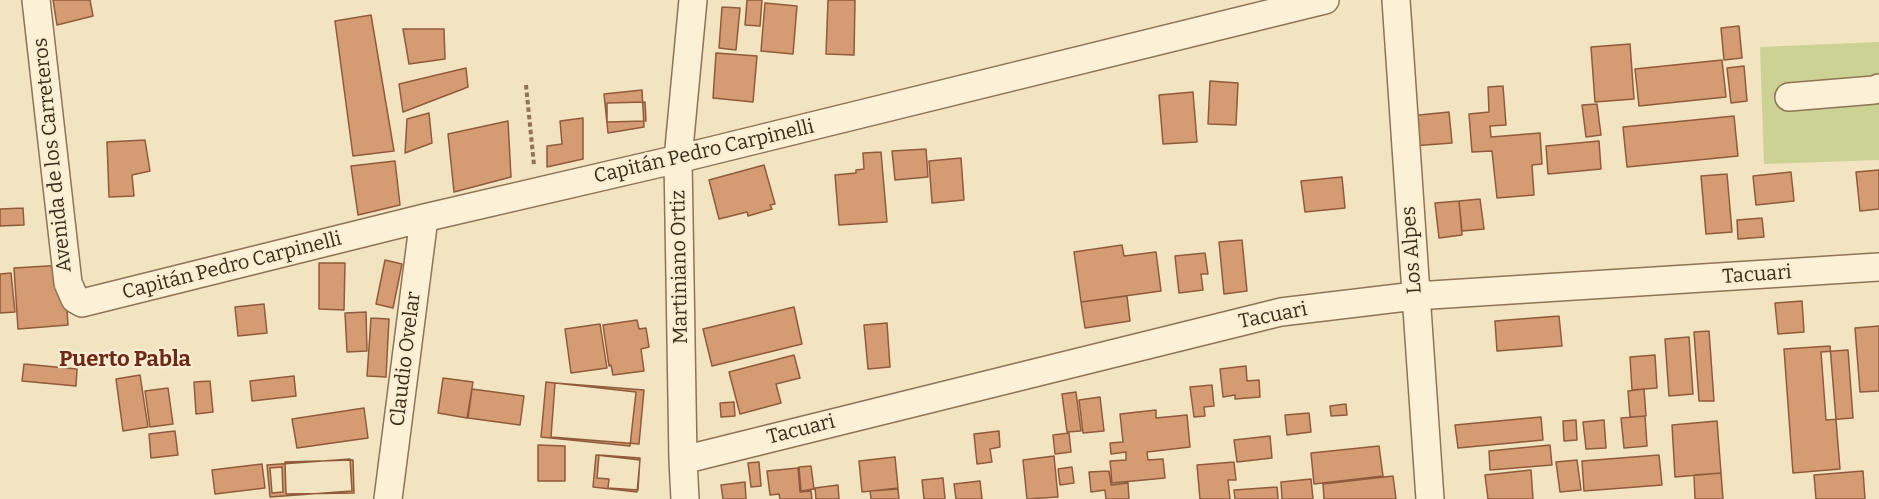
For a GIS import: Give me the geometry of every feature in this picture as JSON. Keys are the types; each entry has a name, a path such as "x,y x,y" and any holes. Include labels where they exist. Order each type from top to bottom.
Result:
{"street":[{"name":"Avenida de los Carreteros","path":"36,0 68,283 70,293 82,303"},
{"name":"Martiniano Ortiz","path":"685,499 678,159 693,0"},
{"name":"Capitán Pedro Carpinelli","path":"82,303 1325,0"},
{"name":"Los Alpes","path":"1396,0 1414,296 1430,499"},
{"path":"1789,97 1879,88"},
{"name":"Claudio Ovelar","path":"388,499 424,218"},
{"name":"Tacuari","path":"683,460 1281,312 1414,296 1879,267"}],"path":[{"path":"526,85 537,191"}],"green space":[{"path":"1879,42 1879,160 1764,164 1760,47"}],"building":[{"path":"53,0 90,0 93,16 57,25"},
{"path":"747,0 762,0 760,26 745,25"},
{"path":"828,0 855,0 854,55 826,54"},
{"path":"765,3 797,6 793,54 761,51"},
{"path":"722,7 740,8 736,50 719,48"},
{"path":"371,15 394,151 353,156 335,21"},
{"path":"1739,26 1742,58 1724,60 1721,28"},
{"path":"403,29 444,29 445,59 409,64"},
{"path":"1630,44 1634,99 1595,102 1591,47"},
{"path":"716,53 757,56 753,102 713,98"},
{"path":"1722,60 1726,97 1639,106 1635,69"},
{"path":"1744,66 1747,101 1731,103 1727,68"},
{"path":"466,68 468,87 403,112 399,84"},
{"path":"1210,81 1238,83 1236,125 1208,124"},
{"path":"1503,86 1506,125 1490,126 1491,137 1540,133 1542,164 1532,165 1534,195 1497,198 1492,151 1472,152 1469,114 1489,112 1488,87"},
{"path":"642,90 644,127 608,133 604,94"},
{"path":"1193,92 1197,142 1163,144 1159,95"},
{"path":"645,102 646,121 607,122 607,103"},
{"path":"1597,104 1601,135 1586,137 1582,105"},
{"path":"1449,112 1452,143 1412,146 1409,116"},
{"path":"429,113 432,143 405,153 407,119"},
{"path":"1734,116 1738,156 1627,167 1623,127"},
{"path":"583,118 583,159 547,167 547,146 562,144 560,121"},
{"path":"508,121 511,177 454,192 448,134"},
{"path":"145,140 150,171 132,175 134,196 109,197 107,142"},
{"path":"1599,141 1601,169 1548,174 1546,146"},
{"path":"926,149 928,177 895,180 892,151"},
{"path":"881,152 887,222 839,225 835,175 856,173 856,170 864,169 863,153"},
{"path":"961,158 964,200 932,203 929,161"},
{"path":"395,161 400,205 358,215 351,166"},
{"path":"764,165 775,204 770,205 772,209 748,216 747,212 719,219 709,180"},
{"path":"1879,170 1879,209 1860,211 1856,172"},
{"path":"1791,172 1794,201 1756,205 1753,176"},
{"path":"1727,174 1732,232 1706,234 1701,176"},
{"path":"1342,177 1345,208 1305,212 1301,181"},
{"path":"1480,199 1484,229 1462,231 1459,201"},
{"path":"1459,201 1462,235 1439,238 1435,203"},
{"path":"23,208 24,225 0,226 0,209"},
{"path":"1762,218 1764,237 1738,239 1737,220"},
{"path":"1242,240 1247,291 1224,294 1219,242"},
{"path":"1122,245 1124,256 1156,252 1161,291 1081,302 1074,252"},
{"path":"1205,253 1208,274 1201,274 1203,290 1179,293 1175,256"},
{"path":"385,260 402,264 393,308 376,304"},
{"path":"319,263 345,263 344,310 319,309"},
{"path":"64,265 68,325 18,329 14,268"},
{"path":"11,273 15,312 0,313 0,274"},
{"path":"1127,296 1130,321 1085,328 1081,302"},
{"path":"1802,301 1804,332 1778,334 1775,303"},
{"path":"264,304 267,333 238,336 235,307"},
{"path":"794,307 802,344 712,366 703,329"},
{"path":"366,312 367,351 347,352 345,313"},
{"path":"1559,316 1562,346 1497,351 1495,321"},
{"path":"371,318 389,319 386,377 367,376"},
{"path":"637,320 639,329 646,328 649,347 641,349 644,371 613,375 611,365 609,366 603,325"},
{"path":"887,323 890,367 868,369 864,325"},
{"path":"600,324 607,368 571,373 565,329"},
{"path":"1879,326 1879,391 1860,392 1855,328"},
{"path":"1709,331 1714,401 1699,401 1694,332"},
{"path":"1689,337 1693,394 1669,396 1665,339"},
{"path":"1830,346 1840,469 1793,473 1784,349"},
{"path":"1848,350 1853,418 1826,420 1821,352"},
{"path":"794,355 800,378 776,384 781,403 740,414 729,372"},
{"path":"1655,355 1657,388 1632,390 1630,357"},
{"path":"24,364 77,369 76,386 22,381"},
{"path":"1246,366 1247,381 1259,380 1260,397 1235,399 1235,395 1223,397 1220,369"},
{"path":"140,375 148,427 123,431 116,379"},
{"path":"294,376 296,396 252,401 250,381"},
{"path":"443,378 473,382 467,418 438,413"},
{"path":"210,381 213,412 196,414 194,382"},
{"path":"546,382 636,392 630,446 541,437"},
{"path":"555,383 644,390 639,444 551,437"},
{"path":"1212,385 1214,406 1204,407 1205,416 1194,417 1190,387"},
{"path":"168,388 173,424 150,427 145,391"},
{"path":"472,389 524,396 520,425 468,418"},
{"path":"1644,389 1646,416 1630,417 1628,391"},
{"path":"1076,392 1081,431 1067,432 1062,394"},
{"path":"1100,397 1104,431 1083,433 1079,400"},
{"path":"734,402 735,416 721,417 720,403"},
{"path":"1346,404 1347,415 1331,416 1330,406"},
{"path":"364,408 368,438 297,448 292,419"},
{"path":"1156,410 1156,418 1187,415 1190,447 1147,452 1148,460 1163,459 1165,478 1112,483 1110,461 1126,460 1126,452 1111,454 1110,443 1123,442 1120,414"},
{"path":"1309,413 1311,432 1287,435 1285,415"},
{"path":"1645,416 1647,446 1624,448 1621,418"},
{"path":"1541,417 1543,440 1458,448 1455,425"},
{"path":"1576,420 1577,440 1564,441 1563,421"},
{"path":"1604,420 1606,448 1586,449 1583,422"},
{"path":"1717,421 1721,473 1675,477 1672,425"},
{"path":"175,431 178,455 151,458 149,434"},
{"path":"999,431 1000,447 990,449 992,462 977,464 974,434"},
{"path":"1069,433 1071,452 1055,454 1053,435"},
{"path":"1270,436 1272,458 1237,462 1234,440"},
{"path":"538,445 565,446 565,481 538,481"},
{"path":"1550,445 1552,465 1490,470 1489,451"},
{"path":"1379,446 1383,476 1314,484 1311,453"},
{"path":"596,455 640,460 637,492 593,487"},
{"path":"599,455 640,458 638,490 608,488 609,479 597,478"},
{"path":"1659,455 1662,485 1584,491 1582,461"},
{"path":"1054,456 1058,497 1027,499 1023,460"},
{"path":"895,457 898,488 862,492 859,461"},
{"path":"350,459 352,491 270,497 267,465"},
{"path":"353,460 354,493 286,494 285,462"},
{"path":"1577,460 1581,490 1560,492 1556,462"},
{"path":"759,462 761,486 751,487 748,463"},
{"path":"1234,462 1236,480 1228,480 1230,499 1200,499 1197,465"},
{"path":"262,464 265,488 215,494 212,470"},
{"path":"811,466 814,489 801,491 799,467"},
{"path":"282,467 283,492 272,493 270,468"},
{"path":"1072,467 1074,483 1060,485 1058,469"},
{"path":"798,468 800,492 811,491 812,499 780,499 779,494 770,495 767,471"},
{"path":"1531,470 1533,499 1488,499 1485,475"},
{"path":"1109,471 1111,485 1128,483 1129,499 1106,499 1105,490 1091,492 1089,472"},
{"path":"1863,471 1865,499 1816,499 1814,475"},
{"path":"1721,473 1723,499 1695,499 1694,475"},
{"path":"1393,476 1396,499 1324,499 1323,484"},
{"path":"943,478 945,499 924,499 922,480"},
{"path":"1311,479 1313,499 1282,499 1281,482"},
{"path":"980,481 982,499 956,499 954,484"},
{"path":"745,482 746,499 723,499 721,485"},
{"path":"838,485 839,499 816,499 815,488"},
{"path":"1277,487 1278,499 1235,499 1234,490"},
{"path":"898,489 899,499 871,499 870,491"}],"district":[{"name":"Puerto Pabla","path":"125,360"}]}
